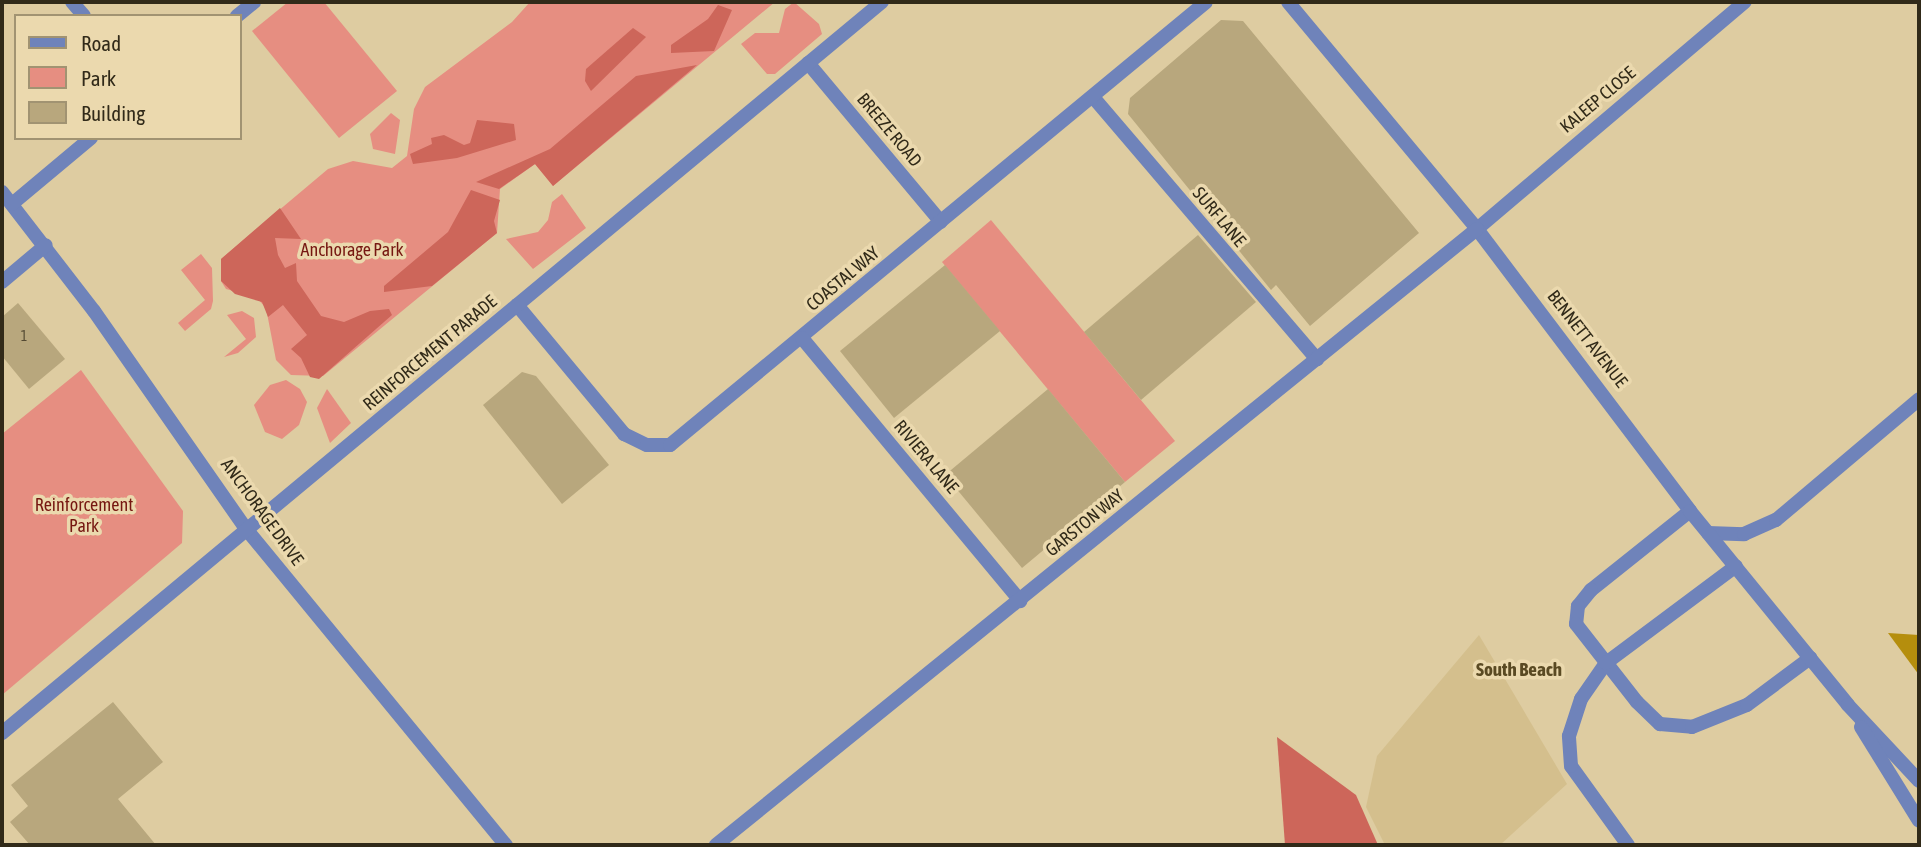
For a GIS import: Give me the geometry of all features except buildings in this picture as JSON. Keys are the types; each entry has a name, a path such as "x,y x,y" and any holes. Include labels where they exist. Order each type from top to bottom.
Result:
{"street":[{"path":"239,14 254,2"},
{"name":"REINFORCEMENT PARADE","path":"2,733 882,2"},
{"name":"COASTAL WAY","path":"517,306 617,426 634,442 648,445 678,440 1206,2"},
{"name":"BENNETT AVENUE","path":"1288,2 1477,229 1690,511 1848,705 1919,781"},
{"name":"KALEEP CLOSE","path":"1477,229 1745,2"},
{"name":"BREEZE ROAD","path":"808,63 941,222"},
{"name":"SURF LANE","path":"1094,97 1317,359"},
{"path":"12,204 89,140"},
{"name":"ANCHORAGE DRIVE","path":"2,191 46,245 247,530 506,845"},
{"name":"GARSTON WAY","path":"716,845 1477,229"},
{"path":"2,282 46,245"},
{"name":"RIVIERA LANE","path":"802,338 1020,601"},
{"path":"1708,533 1744,534 1776,520 1919,399"},
{"path":"1690,511 1591,590 1578,606 1576,624 1606,663 1660,724 1692,727 1747,705 1811,658"},
{"path":"1628,845 1571,766 1569,736 1581,699 1606,663 1735,566"},
{"name":"BENNETT AVENUE","path":"1848,705 1919,821"}],"shaded area":[{"path":"718,5 732,10 714,51 671,53 671,45 708,19"},
{"path":"633,28 646,37 591,91 585,81 586,69"},
{"path":"697,65 553,186 535,164 499,189 476,182 550,149 636,76"},
{"path":"477,120 514,124 516,140 457,158 413,164 410,154 432,144 431,138 444,135 464,145 470,143"},
{"path":"471,190 500,200 494,221 497,233 432,286 384,292 384,286 448,232"},
{"path":"280,208 301,239 275,238 278,255 285,268 296,263 297,281 321,316 344,322 370,311 389,309 392,315 319,379 310,377 301,358 291,349 307,335 283,305 268,317 262,302 235,294 221,281 221,259"},
{"path":"1888,633 1919,635 1919,675"},
{"path":"1479,635 1567,784 1500,845 1385,845 1366,807 1377,756"},
{"path":"1277,737 1356,795 1378,845 1285,845"}],"green space":[{"path":"288,2 324,2 397,91 339,138 252,31"},
{"name":"Anchorage Park","path":"530,2 775,2 553,186 535,164 500,189 497,233 323,376 291,375 276,360 266,308 256,297 226,289 221,281 221,259 328,169 353,161 392,168 407,156 414,109 425,87 512,22"},
{"path":"794,2 819,24 822,34 775,74 767,74 741,44 755,33 779,33 785,9"},
{"path":"391,113 400,120 395,154 373,149 370,134"},
{"path":"562,194 586,228 533,269 506,239 538,232 548,220 552,202"},
{"path":"991,220 1175,441 1125,482 942,262"},
{"path":"201,254 212,268 213,301 211,309 185,331 178,323 205,300 181,270"},
{"path":"242,311 254,318 256,337 238,353 224,357 246,339 227,315"},
{"name":"Reinforcement Park","path":"81,370 183,511 182,543 2,695 2,434"},
{"path":"286,380 300,389 307,402 299,425 282,439 265,432 254,405 270,385"},
{"path":"327,389 351,423 330,443 317,408"}],"district":[{"name":"South Beach","path":"1519,670"}]}
